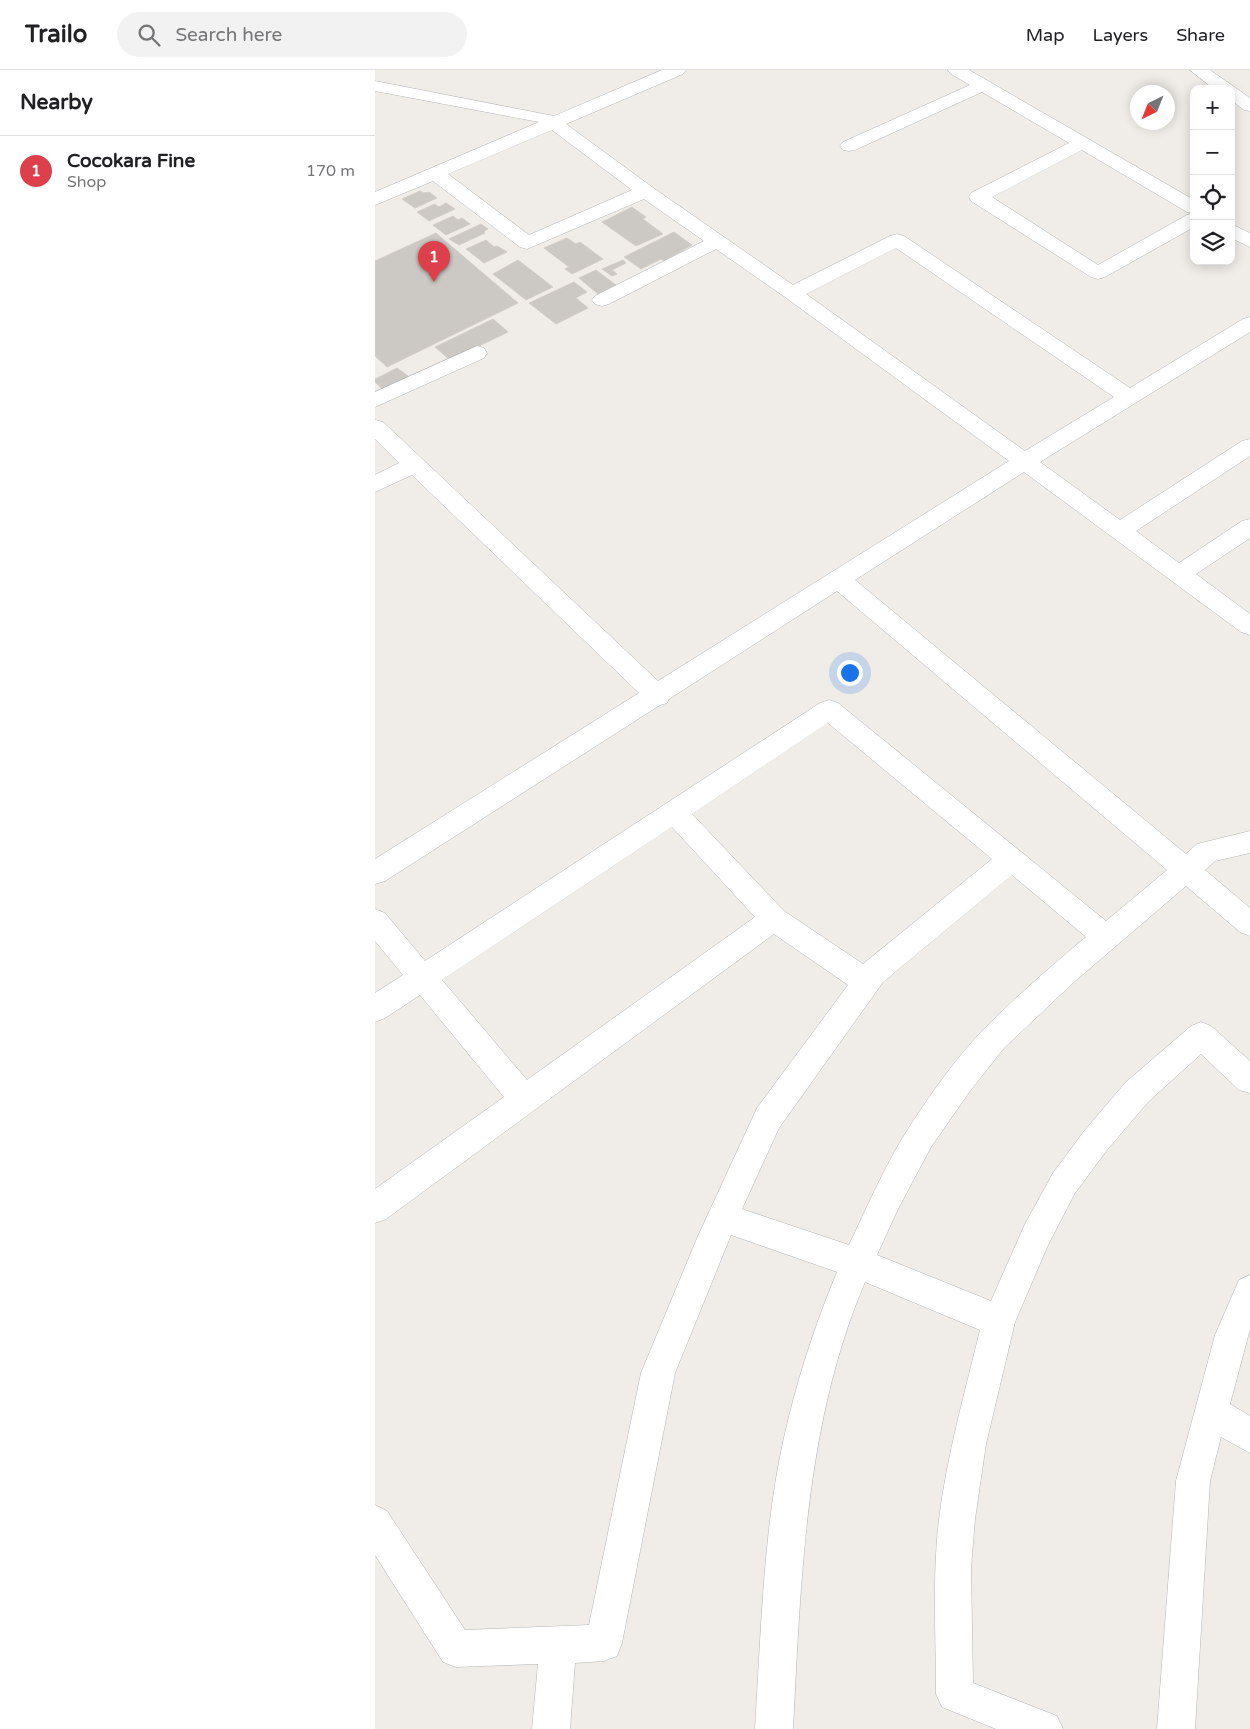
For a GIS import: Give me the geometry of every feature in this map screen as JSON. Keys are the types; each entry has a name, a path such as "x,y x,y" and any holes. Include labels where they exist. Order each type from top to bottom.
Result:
{"street":[{"path":"375,199 677,70"},
{"path":"957,70 1190,206"},
{"path":"1207,72 1222,85"},
{"path":"849,146 983,85"},
{"path":"375,86 545,118 554,123 645,191 792,293 1250,626"},
{"path":"1235,95 1250,106"},
{"path":"1082,143 978,197 1098,273 1192,220"},
{"path":"435,173 527,243 645,191"},
{"path":"1235,232 1250,241"},
{"path":"792,293 897,240 1129,397"},
{"path":"602,300 717,241"},
{"path":"375,873 658,696 838,579 1024,462 1250,323"},
{"path":"375,400 477,353"},
{"path":"375,426 658,696"},
{"path":"1120,531 1250,446"},
{"path":"375,484 415,464"},
{"path":"1179,574 1250,527"},
{"path":"838,579 1250,924"},
{"path":"375,1009 829,710 1106,937"},
{"path":"674,812 774,919 867,982"},
{"path":"774,1729 781,1606 789,1519 800,1443 821,1357 857,1262 887,1198 920,1137 959,1081 994,1039 1106,937 1207,852 1250,842"},
{"path":"375,1523 456,1649 604,1643 658,1373 723,1217 768,1118 873,973 1011,860"},
{"path":"375,1208 774,919"},
{"path":"375,921 424,977 525,1100"},
{"path":"1044,1729 955,1694 953,1568 957,1518 969,1444 999,1321 1037,1235 1064,1183 1096,1140 1137,1092 1201,1035 1250,1080"},
{"path":"723,1217 857,1262 999,1321"},
{"path":"1177,1729 1193,1481 1231,1335 1250,1290"},
{"path":"1211,1411 1250,1436"},
{"path":"551,1729 558,1645"}],"building":[{"path":"420,191 424,193 429,192 437,198 415,208 402,199"},
{"path":"446,203 455,209 429,221 417,212 435,204 439,207"},
{"path":"632,207 646,217 643,219 663,234 636,246 602,222"},
{"path":"453,216 458,220 462,218 470,224 446,235 433,225"},
{"path":"481,224 488,229 484,231 485,233 459,245 449,239"},
{"path":"674,232 692,245 664,261 661,259 641,269 624,257"},
{"path":"436,233 518,303 387,367 375,356 375,261"},
{"path":"567,238 576,244 580,242 603,259 572,274 565,269 569,267 544,248"},
{"path":"486,240 494,247 497,246 507,252 484,263 466,249"},
{"path":"518,260 553,287 526,300 493,274"},
{"path":"623,260 626,263 612,270 617,274 612,276 602,269"},
{"path":"596,270 616,285 598,294 579,278"},
{"path":"574,282 587,292 576,298 588,308 556,324 529,303"},
{"path":"493,319 508,332 450,360 435,347"},
{"path":"397,368 412,379 385,391 375,382 375,379"}],"place":[{"name":"Cocokara Fine","path":"434,282"}]}
